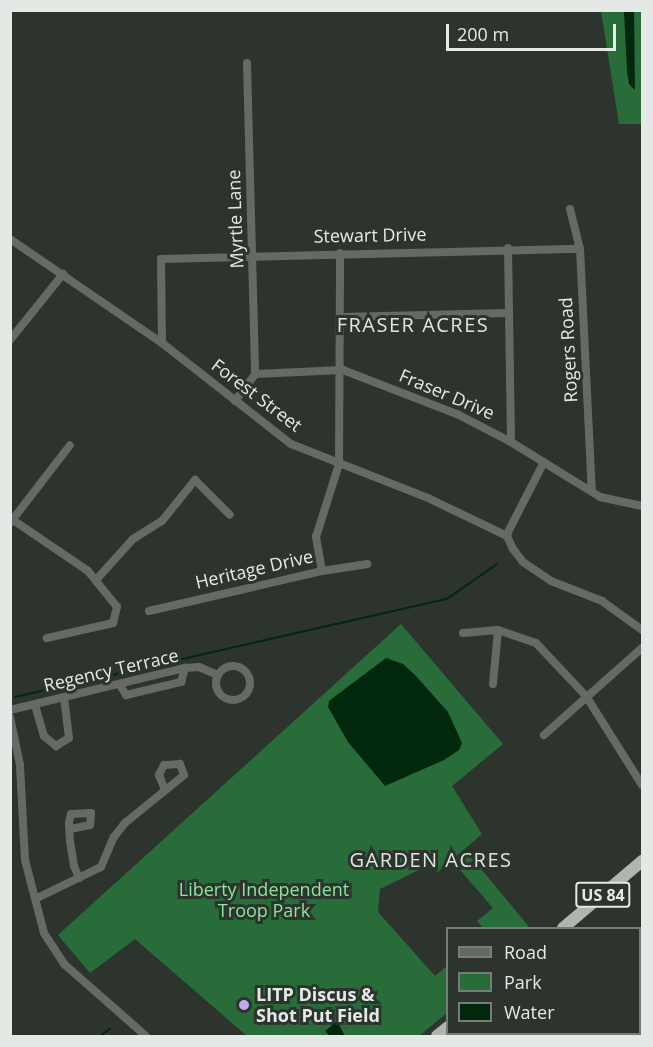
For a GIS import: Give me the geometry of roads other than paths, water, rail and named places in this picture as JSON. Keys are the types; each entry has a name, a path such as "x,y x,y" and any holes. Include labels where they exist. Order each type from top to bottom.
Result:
{"highway":[{"name":"US 84","path":"564,927 642,861"}],"street":[{"name":"Myrtle Lane","path":"247,63 255,374"},
{"name":"Rogers Road","path":"570,209 580,249 592,491"},
{"name":"Forest Street","path":"10,239 162,343 291,444 428,498 507,536"},
{"name":"Stewart Drive","path":"162,343 161,259 253,254 508,248 580,249"},
{"path":"508,248 507,314 511,441"},
{"path":"322,571 316,537 339,464 343,370 340,253"},
{"path":"10,340 63,274"},
{"path":"342,317 507,314"},
{"name":"Fraser Drive","path":"255,374 343,370 415,396 511,441 592,491 615,502 642,506"},
{"path":"235,400 255,374"},
{"path":"47,638 113,623 117,607 96,580 12,521 70,445"},
{"path":"544,462 507,536 513,549 533,569 551,581 602,601 642,630"},
{"path":"96,580 133,539 162,521 195,480 230,516"},
{"name":"Heritage Drive","path":"149,610 322,571 367,564"},
{"path":"463,633 498,630 536,643 585,696 642,785"},
{"path":"493,684 498,630"},
{"path":"544,735 585,696 642,648"},
{"name":"Regency Terrace","path":"231,666 244,669 250,679 249,690 238,700 224,698 216,686 218,675 231,666"},
{"name":"Regency Terrace","path":"10,710 185,668 199,667 218,675"},
{"path":"35,705 44,736 56,746 69,738 64,698"},
{"path":"10,717 21,765 25,860 44,933 64,964 146,1036"},
{"path":"35,899 101,867 114,837 125,822 165,790"},
{"path":"70,829 78,878"}],"water":[{"path":"624,11 634,11 635,90 629,84 627,72"},
{"path":"386,658 403,664 415,675 448,712 462,743 459,750 444,760 385,786 348,742 328,707 329,701"},
{"path":"337,1021 345,1036 330,1036 325,1031"}],"waterway":[{"path":"15,697 447,599 496,565"},
{"path":"100,1036 110,1029"}],"place":[{"name":"LITP Discus & Shot Put Field","path":"244,1005"}],"district":[{"name":"FRASER ACRES","path":"413,324"},
{"name":"GARDEN ACRES","path":"431,859"}],"park label":[{"name":"Liberty Independent Troop Park","path":"264,900"}]}
